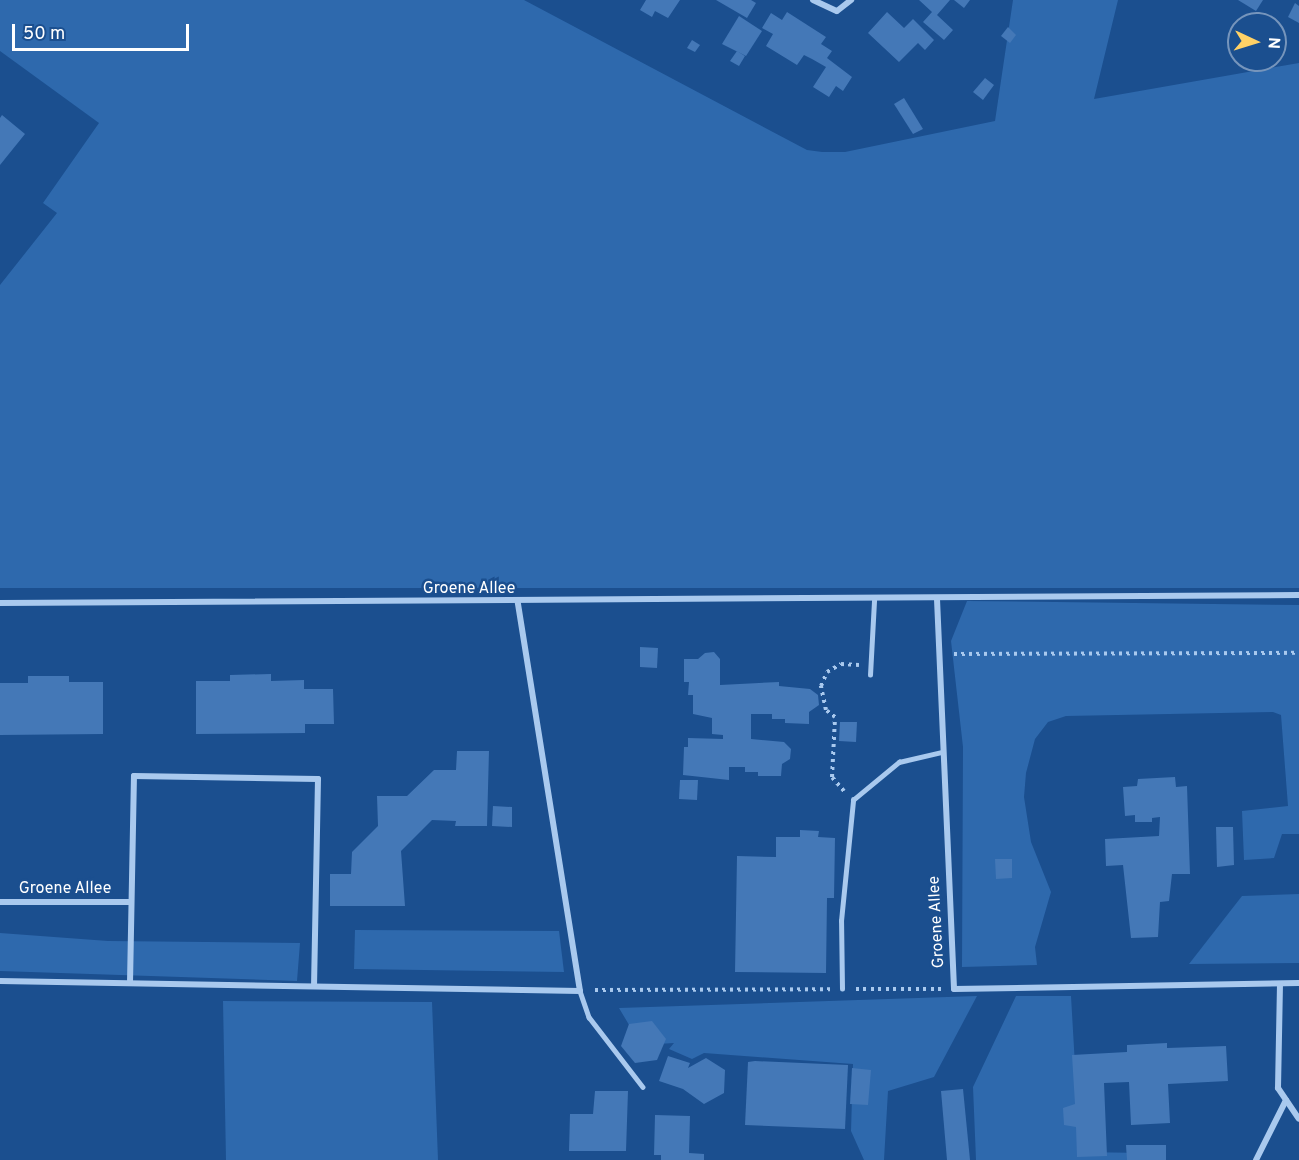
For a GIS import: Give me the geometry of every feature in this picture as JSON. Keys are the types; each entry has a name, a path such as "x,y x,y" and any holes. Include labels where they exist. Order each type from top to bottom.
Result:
{"street":[{"path":"813,0 837,11 851,0"},
{"name":"Groene Allee","path":"0,603 874,600 1299,595"},
{"name":"Groene Allee","path":"937,599 954,989 1299,983"},
{"path":"0,981 580,991 518,602"},
{"path":"130,983 134,776 318,779 314,986"},
{"name":"Groene Allee","path":"0,902 130,902"},
{"path":"1280,984 1278,1088 1299,1119"},
{"path":"1256,1160 1286,1101"}],"lane":[{"path":"870,675 874,600"},
{"path":"842,989 841,921 853,800 899,762 942,753"},
{"path":"580,991 589,1017 643,1087"}],"path":[{"path":"938,654 1299,653"},
{"path":"853,800 832,777 835,717 826,710 821,686 827,672 841,664 870,665"},
{"path":"607,990 954,989"}],"shaded area":[{"path":"0,0 524,0 807,150 822,152 845,152 995,121 1013,0 1118,0 1094,99 1248,72 1287,72 1287,65 1299,63 1299,588 0,588 0,285 57,213 43,203 99,123 0,51"},
{"path":"967,601 1299,605 1299,834 1282,834 1274,858 1244,860 1242,811 1288,806 1281,715 1273,712 1066,716 1048,722 1035,739 1026,773 1024,797 1031,842 1051,892 1035,947 1037,965 962,967 963,747 951,641"},
{"path":"1299,894 1299,963 1189,964 1242,896"},
{"path":"355,930 559,931 564,972 354,969"},
{"path":"0,933 108,941 300,943 297,981 0,971"},
{"path":"977,996 934,1077 888,1091 884,1160 864,1160 851,1131 853,1064 704,1053 692,1059 669,1049 674,1043 641,1045 619,1008"},
{"path":"1016,996 1071,996 1080,1152 1145,1153 1145,1160 976,1160 973,1087"},
{"path":"223,1001 432,1002 438,1160 226,1160"}],"building":[{"path":"646,0 680,0 668,18 655,11 652,17 640,10"},
{"path":"716,0 751,0 756,3 747,18"},
{"path":"919,0 950,0 937,15 953,30 944,40 923,22 932,12"},
{"path":"954,0 970,0 964,8"},
{"path":"1238,0 1263,0 1256,11"},
{"path":"1295,3 1299,6 1299,23 1288,17"},
{"path":"787,12 826,37 821,44 832,51 827,58 852,77 843,91 836,86 829,97 813,87 826,67 804,55 797,65 766,46 773,34 762,28 771,13 782,20"},
{"path":"887,12 904,28 913,19 934,40 925,50 918,43 899,62 868,33"},
{"path":"739,16 762,31 746,56 722,44"},
{"path":"1008,27 1016,35 1010,43 1001,36"},
{"path":"692,40 700,45 695,52 687,48"},
{"path":"737,51 745,56 739,66 730,61"},
{"path":"985,78 994,85 983,100 973,92"},
{"path":"904,98 923,129 913,134 894,104"},
{"path":"2,115 25,134 0,165 0,118"},
{"path":"640,647 658,648 657,668 640,667"},
{"path":"714,652 720,659 720,685 779,682 779,686 810,689 818,695 819,705 809,712 809,724 785,723 785,719 772,719 772,714 751,714 751,739 784,742 791,749 790,759 782,764 781,776 758,776 758,772 745,772 745,767 729,767 729,780 683,775 684,747 688,747 688,738 723,739 723,735 712,734 712,718 693,714 693,695 688,695 689,682 684,682 684,659 698,659 705,653"},
{"path":"271,674 271,681 304,680 304,689 333,689 334,724 305,724 305,733 196,734 196,681 230,681 230,675"},
{"path":"28,676 69,676 69,682 103,682 103,734 0,735 0,683 28,683"},
{"path":"840,722 857,722 856,742 839,741"},
{"path":"457,751 489,751 487,826 455,826 456,821 432,820 401,851 405,906 330,906 330,874 351,874 352,852 378,826 377,796 407,796 434,770 456,770"},
{"path":"1175,777 1176,787 1187,786 1190,874 1172,874 1169,901 1160,902 1158,937 1131,938 1123,865 1106,866 1105,839 1159,836 1160,817 1152,818 1152,822 1135,822 1135,815 1125,816 1123,787 1137,786 1138,779"},
{"path":"680,780 698,780 697,800 679,799"},
{"path":"493,806 512,807 512,827 492,826"},
{"path":"1216,827 1233,827 1234,865 1217,867"},
{"path":"800,830 819,831 818,837 835,838 834,898 827,898 826,973 735,972 737,856 776,857 776,837 800,837"},
{"path":"995,859 1012,859 1012,878 996,879"},
{"path":"652,1021 666,1039 657,1060 635,1063 621,1046 629,1024"},
{"path":"1167,1043 1167,1048 1226,1046 1228,1081 1168,1084 1170,1123 1131,1125 1129,1082 1104,1083 1107,1156 1077,1157 1076,1127 1064,1125 1063,1108 1075,1104 1072,1055 1127,1052 1127,1045"},
{"path":"668,1056 690,1063 688,1068 706,1058 725,1070 724,1093 704,1104 683,1089 659,1081"},
{"path":"748,1062 848,1065 845,1129 745,1125"},
{"path":"852,1068 871,1070 868,1105 850,1104"},
{"path":"963,1089 970,1160 947,1160 941,1091"},
{"path":"595,1091 628,1091 626,1151 569,1151 570,1114 593,1114"},
{"path":"655,1115 690,1116 689,1153 704,1154 704,1160 661,1160 661,1155 654,1155"},
{"path":"1126,1145 1166,1145 1166,1160 1127,1160"}]}
